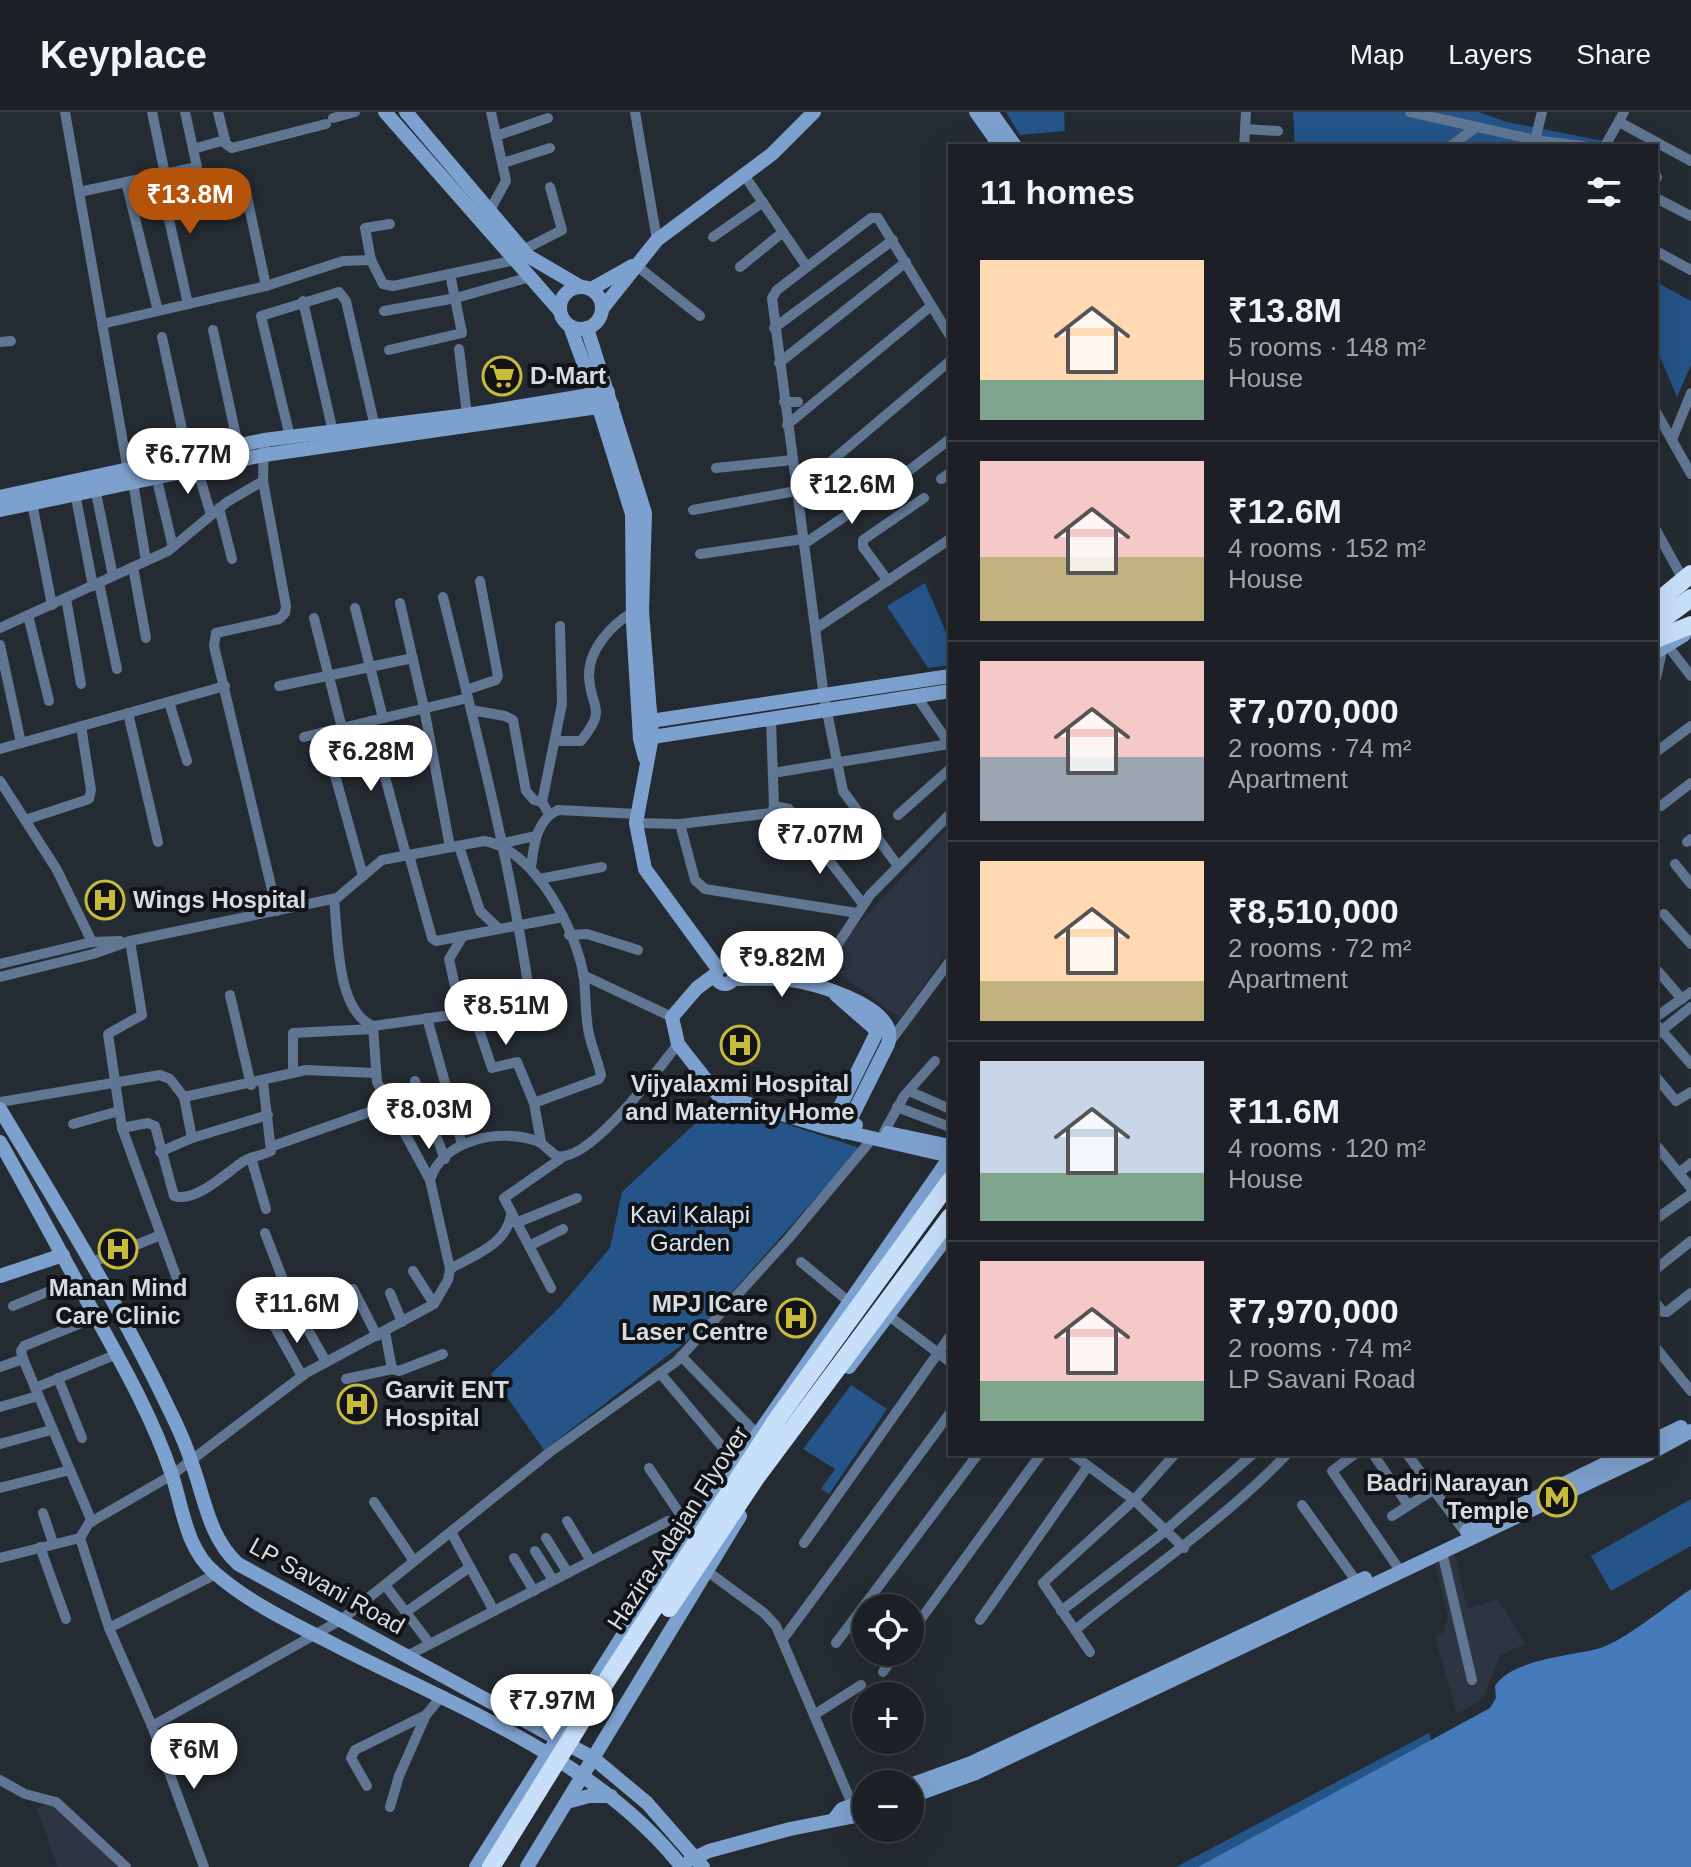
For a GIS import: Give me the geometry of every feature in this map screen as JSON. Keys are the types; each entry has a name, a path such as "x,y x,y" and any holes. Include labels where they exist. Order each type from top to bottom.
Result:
{"highway":[{"path":"1658,602 1689,584"},
{"path":"1658,622 1689,584"},
{"path":"1660,646 1691,628"},
{"name":"Hazira-Adajan Flyover","path":"491,1867 607,1680 781,1415 948,1184"},
{"name":"Hazira-Adajan Flyover","path":"507,1867 744,1472 799,1423 948,1220"}],"street":[{"path":"65,112 146,561"},
{"path":"152,112 188,304"},
{"path":"79,192 197,167 185,112"},
{"path":"218,112 225,140 232,148 355,112"},
{"path":"385,112 519,255 586,288 599,298 602,309"},
{"path":"406,112 490,210 530,277 570,326 604,400 644,506 642,611 646,762 637,818 645,869 695,935 718,972"},
{"path":"490,210 506,181 491,112"},
{"path":"635,112 657,240"},
{"path":"976,112 999,144"},
{"path":"991,112 1014,144"},
{"path":"1244,144 1246,112"},
{"path":"1410,112 1535,140 1567,144"},
{"path":"1453,144 1472,126 1472,112"},
{"path":"1535,140 1542,112"},
{"path":"570,326 587,328 599,318 602,309 657,240 772,154 812,113"},
{"path":"1606,144 1622,117 1691,161"},
{"path":"496,136 548,118"},
{"path":"1245,129 1278,131"},
{"path":"193,149 225,140"},
{"path":"503,163 550,148"},
{"path":"744,175 807,267"},
{"path":"126,182 158,311"},
{"path":"244,183 266,286"},
{"path":"390,224 365,228 371,260 383,284 388,286 450,274 519,255 562,230 550,187"},
{"path":"1658,199 1691,216"},
{"path":"713,237 763,202"},
{"path":"898,866 847,800 837,762 825,705 771,304 773,294 807,267 871,218 881,219 948,333"},
{"path":"740,267 783,232"},
{"path":"774,328 893,240"},
{"path":"1658,252 1691,270"},
{"path":"102,324 266,286 343,261 371,260"},
{"path":"779,363 906,262"},
{"path":"559,310 568,291 586,288 640,263"},
{"path":"640,263 700,316"},
{"path":"389,350 462,333 450,274"},
{"path":"384,311 456,298 530,277"},
{"path":"290,437 261,316 339,292 344,296 375,427"},
{"path":"303,301 333,432"},
{"path":"787,425 931,306"},
{"path":"587,328 632,514 633,612 645,722"},
{"path":"213,330 238,445"},
{"path":"162,337 193,462 232,559"},
{"path":"459,349 467,415"},
{"path":"693,510 796,491 948,363"},
{"path":"1672,440 1691,393"},
{"path":"0,510 95,488 131,474 156,476 238,445 264,448 290,437 604,400"},
{"path":"0,497 264,448 604,400"},
{"path":"784,402 798,402"},
{"path":"1658,416 1691,474"},
{"path":"700,554 803,541 881,492 948,441"},
{"path":"264,448 263,481 285,613 279,619 216,633 214,646 277,911"},
{"path":"716,468 792,460"},
{"path":"156,476 173,547"},
{"path":"0,628 173,547 215,512 263,481"},
{"path":"95,488 113,576"},
{"path":"75,493 117,669"},
{"path":"888,581 863,547 863,540 924,498"},
{"path":"32,503 52,605"},
{"path":"1658,533 1689,584"},
{"path":"815,629 948,540"},
{"path":"133,567 146,638"},
{"path":"304,737 424,708 467,694 496,680 498,676 480,581"},
{"path":"443,597 518,924 531,1005"},
{"path":"66,598 81,684"},
{"path":"400,603 454,846 480,911 498,928"},
{"path":"355,608 383,718"},
{"path":"557,741 581,741 595,720 596,700 589,674 594,654 609,631 633,612"},
{"path":"28,615 49,701"},
{"path":"314,618 326,675 342,728"},
{"path":"549,814 542,802 557,741 562,704 560,626"},
{"path":"0,645 21,743"},
{"path":"1660,646 1691,676"},
{"path":"279,686 413,658"},
{"path":"646,738 771,720 948,676"},
{"path":"0,749 225,686"},
{"path":"645,722 917,697 948,691"},
{"path":"917,697 948,742"},
{"path":"169,702 187,761"},
{"path":"471,710 513,720 526,791 534,800 542,802"},
{"path":"128,713 158,842"},
{"path":"531,867 535,836 549,814 558,810 680,824 767,814 774,810 771,720"},
{"path":"370,721 432,938 440,941 563,917"},
{"path":"25,820 89,799 91,790 81,726"},
{"path":"1658,751 1691,726"},
{"path":"323,732 363,876"},
{"path":"773,773 948,745"},
{"path":"898,815 948,771"},
{"path":"0,781 57,870 92,942"},
{"path":"1661,806 1691,783"},
{"path":"774,806 789,809 860,909"},
{"path":"811,985 860,909 948,816"},
{"path":"680,824 695,880 705,889 860,909"},
{"path":"0,977 93,954 130,941 334,899 382,860 484,841 500,844 535,836"},
{"path":"500,844 531,867 563,917 583,975 589,1033 601,1075 599,1079 534,1103"},
{"path":"1675,864 1691,884"},
{"path":"539,879 602,867"},
{"path":"334,899 348,999 359,1020 373,1028"},
{"path":"1664,914 1691,944"},
{"path":"569,935 592,935 638,950"},
{"path":"463,936 449,959 460,1009 476,1021 492,1068 517,1062 534,1103 541,1142 551,1152 563,1157"},
{"path":"0,964 92,942 130,941"},
{"path":"130,941 142,1015 108,1034 122,1128 176,1276"},
{"path":"839,1126 889,1043 948,964"},
{"path":"672,1017 718,972 731,967 734,979 787,980 853,999 886,1021 891,1033 889,1043"},
{"path":"1658,971 1686,995 1658,1016"},
{"path":"583,975 672,1017"},
{"path":"230,995 251,1085"},
{"path":"835,995 874,1028 876,1034 839,1126"},
{"path":"1691,1007 1658,1029 1691,1064"},
{"path":"293,1073 293,1033 373,1028 466,1013"},
{"path":"672,1017 678,1044 709,1087 722,1097 948,1156"},
{"path":"427,1018 462,1144"},
{"path":"0,1558 80,1538 92,1522 172,1475 302,1376 434,1304 448,1280 450,1269 430,1180 375,1073 373,1028"},
{"path":"551,1288 504,1202 506,1195 563,1157 577,1152 620,1115 678,1044"},
{"path":"152,1726 341,1620 550,1452 681,1356 878,1136 909,1091 935,1061"},
{"path":"184,1097 251,1085 306,1070 375,1073"},
{"path":"0,1102 165,1076 184,1097 192,1138"},
{"path":"1658,1079 1676,1101 1691,1092"},
{"path":"415,1081 445,1159"},
{"path":"122,1128 151,1123 155,1126 160,1152 176,1198 230,1174 251,1158 269,1154 273,1146 263,1082"},
{"path":"909,1091 948,1108"},
{"path":"273,1146 389,1105"},
{"path":"897,1107 948,1126"},
{"name":"LP Savani Road","path":"0,1109 90,1263 167,1404 191,1460 212,1529 223,1550 238,1564 593,1758 647,1803 703,1867"},
{"path":"73,1124 119,1111"},
{"path":"160,1152 192,1138 268,1115"},
{"path":"878,1136 948,1146"},
{"path":"430,1180 445,1159 462,1144 496,1137 541,1142"},
{"name":"LP Savani Road","path":"0,1142 147,1409 172,1475 191,1540 203,1562 216,1574 312,1634 524,1741 583,1775 636,1815 682,1867"},
{"path":"251,1158 266,1209"},
{"path":"476,1867 702,1515 744,1472 756,1433 948,1160"},
{"path":"1658,1217 1691,1191 1679,1173 1661,1160"},
{"path":"1679,1173 1691,1163"},
{"path":"450,1269 502,1239 513,1219 577,1198"},
{"path":"781,1415 797,1404 948,1199"},
{"path":"799,1423 804,1407 948,1211"},
{"path":"529,1246 563,1229"},
{"path":"265,1233 285,1285 282,1291 264,1299 262,1304 302,1376"},
{"path":"90,1263 161,1235"},
{"path":"527,1867 761,1481 948,1236"},
{"path":"1658,1267 1691,1241"},
{"path":"0,1276 63,1255"},
{"path":"801,1262 848,1301"},
{"path":"413,1271 434,1304"},
{"path":"13,1306 76,1280"},
{"path":"353,1289 381,1334 392,1369"},
{"path":"390,1293 402,1322"},
{"path":"1658,1306 1667,1312 1691,1293"},
{"path":"298,1312 326,1362"},
{"path":"889,1316 948,1361"},
{"path":"92,1522 51,1430 21,1351 24,1346 96,1317"},
{"path":"804,1543 948,1339"},
{"path":"1658,1352 1691,1391"},
{"path":"0,1407 36,1392 58,1378 117,1354"},
{"path":"346,1379 392,1369 399,1371 443,1354"},
{"path":"681,1356 756,1433"},
{"path":"0,1367 23,1359"},
{"path":"660,1373 744,1472"},
{"path":"58,1378 82,1438"},
{"path":"783,1639 948,1416"},
{"path":"1658,1438 1691,1422"},
{"path":"0,1444 51,1430"},
{"path":"1658,1449 1691,1431"},
{"path":"836,1643 976,1456"},
{"path":"924,1615 1040,1456"},
{"path":"1075,1456 1134,1500 1184,1548"},
{"path":"1090,1652 1043,1583 1134,1500 1173,1456"},
{"path":"1061,1611 1165,1531 1251,1456"},
{"path":"1075,1630 1137,1579 1184,1548 1285,1456"},
{"path":"1352,1456 1332,1471 1398,1568"},
{"path":"1408,1456 1467,1536"},
{"path":"1585,1480 1622,1456"},
{"path":"924,1780 971,1763 1203,1659 1585,1480 1644,1456"},
{"path":"1375,1457 1408,1505"},
{"path":"980,1620 1088,1466"},
{"path":"649,1468 682,1517"},
{"path":"0,1488 70,1470"},
{"path":"1392,1516 1433,1490"},
{"path":"374,1502 414,1561"},
{"path":"1302,1505 1360,1586"},
{"path":"43,1513 53,1543"},
{"path":"407,1656 682,1517 702,1515"},
{"path":"567,1521 591,1561"},
{"path":"451,1532 494,1611"},
{"path":"1398,1568 1442,1552 1467,1536"},
{"path":"80,1538 109,1628 118,1642 152,1726 204,1867"},
{"path":"546,1538 568,1573"},
{"path":"40,1547 66,1619"},
{"path":"535,1551 553,1580"},
{"path":"1442,1552 1472,1680"},
{"path":"514,1558 534,1591"},
{"path":"406,1612 470,1567"},
{"path":"707,1571 770,1618 783,1639 814,1715 852,1793"},
{"path":"109,1628 216,1574"},
{"path":"385,1585 430,1644"},
{"path":"924,1792 976,1773 1203,1659"},
{"path":"883,1672 887,1666"},
{"path":"814,1715 852,1691"},
{"path":"390,1807 399,1776 426,1715 440,1698"},
{"path":"367,1786 351,1758 355,1750 426,1715"},
{"path":"528,1721 553,1723 571,1718"},
{"path":"608,1734 608,1758 616,1777"},
{"path":"524,1741 534,1755 538,1771"},
{"path":"0,1780 25,1794 56,1802 126,1867"},
{"path":"567,1802 589,1796 611,1796"},
{"path":"673,1867 709,1851 852,1812"}],"shaded area":[{"path":"948,828 948,952 900,1018 824,962"},
{"path":"1455,1555 1467,1609 1498,1599 1525,1644 1500,1655 1483,1698 1457,1714 1435,1637 1443,1633 1448,1616 1435,1564"},
{"path":"1691,1589 1691,1867 1198,1867 1490,1708 1496,1698 1495,1686 1514,1670 1541,1660 1607,1645 1631,1632"},
{"path":"56,1802 126,1867 57,1867 37,1808"}],"green space":[{"path":"1006,112 1064,112 1065,131 1020,135"},
{"path":"1293,112 1478,112 1507,122 1606,144 1295,144"},
{"path":"1658,283 1691,301 1691,365 1677,397 1658,352"},
{"path":"925,583 948,637 948,665 928,668 887,606"},
{"name":"Kavi Kalapi Garden","path":"718,1102 860,1148 692,1337 544,1450 491,1374 560,1307 610,1248 622,1192"},
{"path":"851,1385 887,1409 829,1494 821,1489 835,1469 803,1449"},
{"path":"1691,1499 1691,1546 1611,1591 1591,1556"},
{"path":"1429,1733 1435,1754 1223,1867 1176,1867"}],"place":[{"name":"D-Mart","path":"502,376"},
{"name":"Wings Hospital","path":"105,900"},
{"name":"Vijyalaxmi Hospital and Maternity Home","path":"740,1045"},
{"name":"Manan Mind Care Clinic","path":"118,1249"},
{"name":"MPJ ICare Laser Centre","path":"796,1318"},
{"name":"Garvit ENT Hospital","path":"357,1404"},
{"name":"Badri Narayan Temple","path":"1557,1497"}]}
